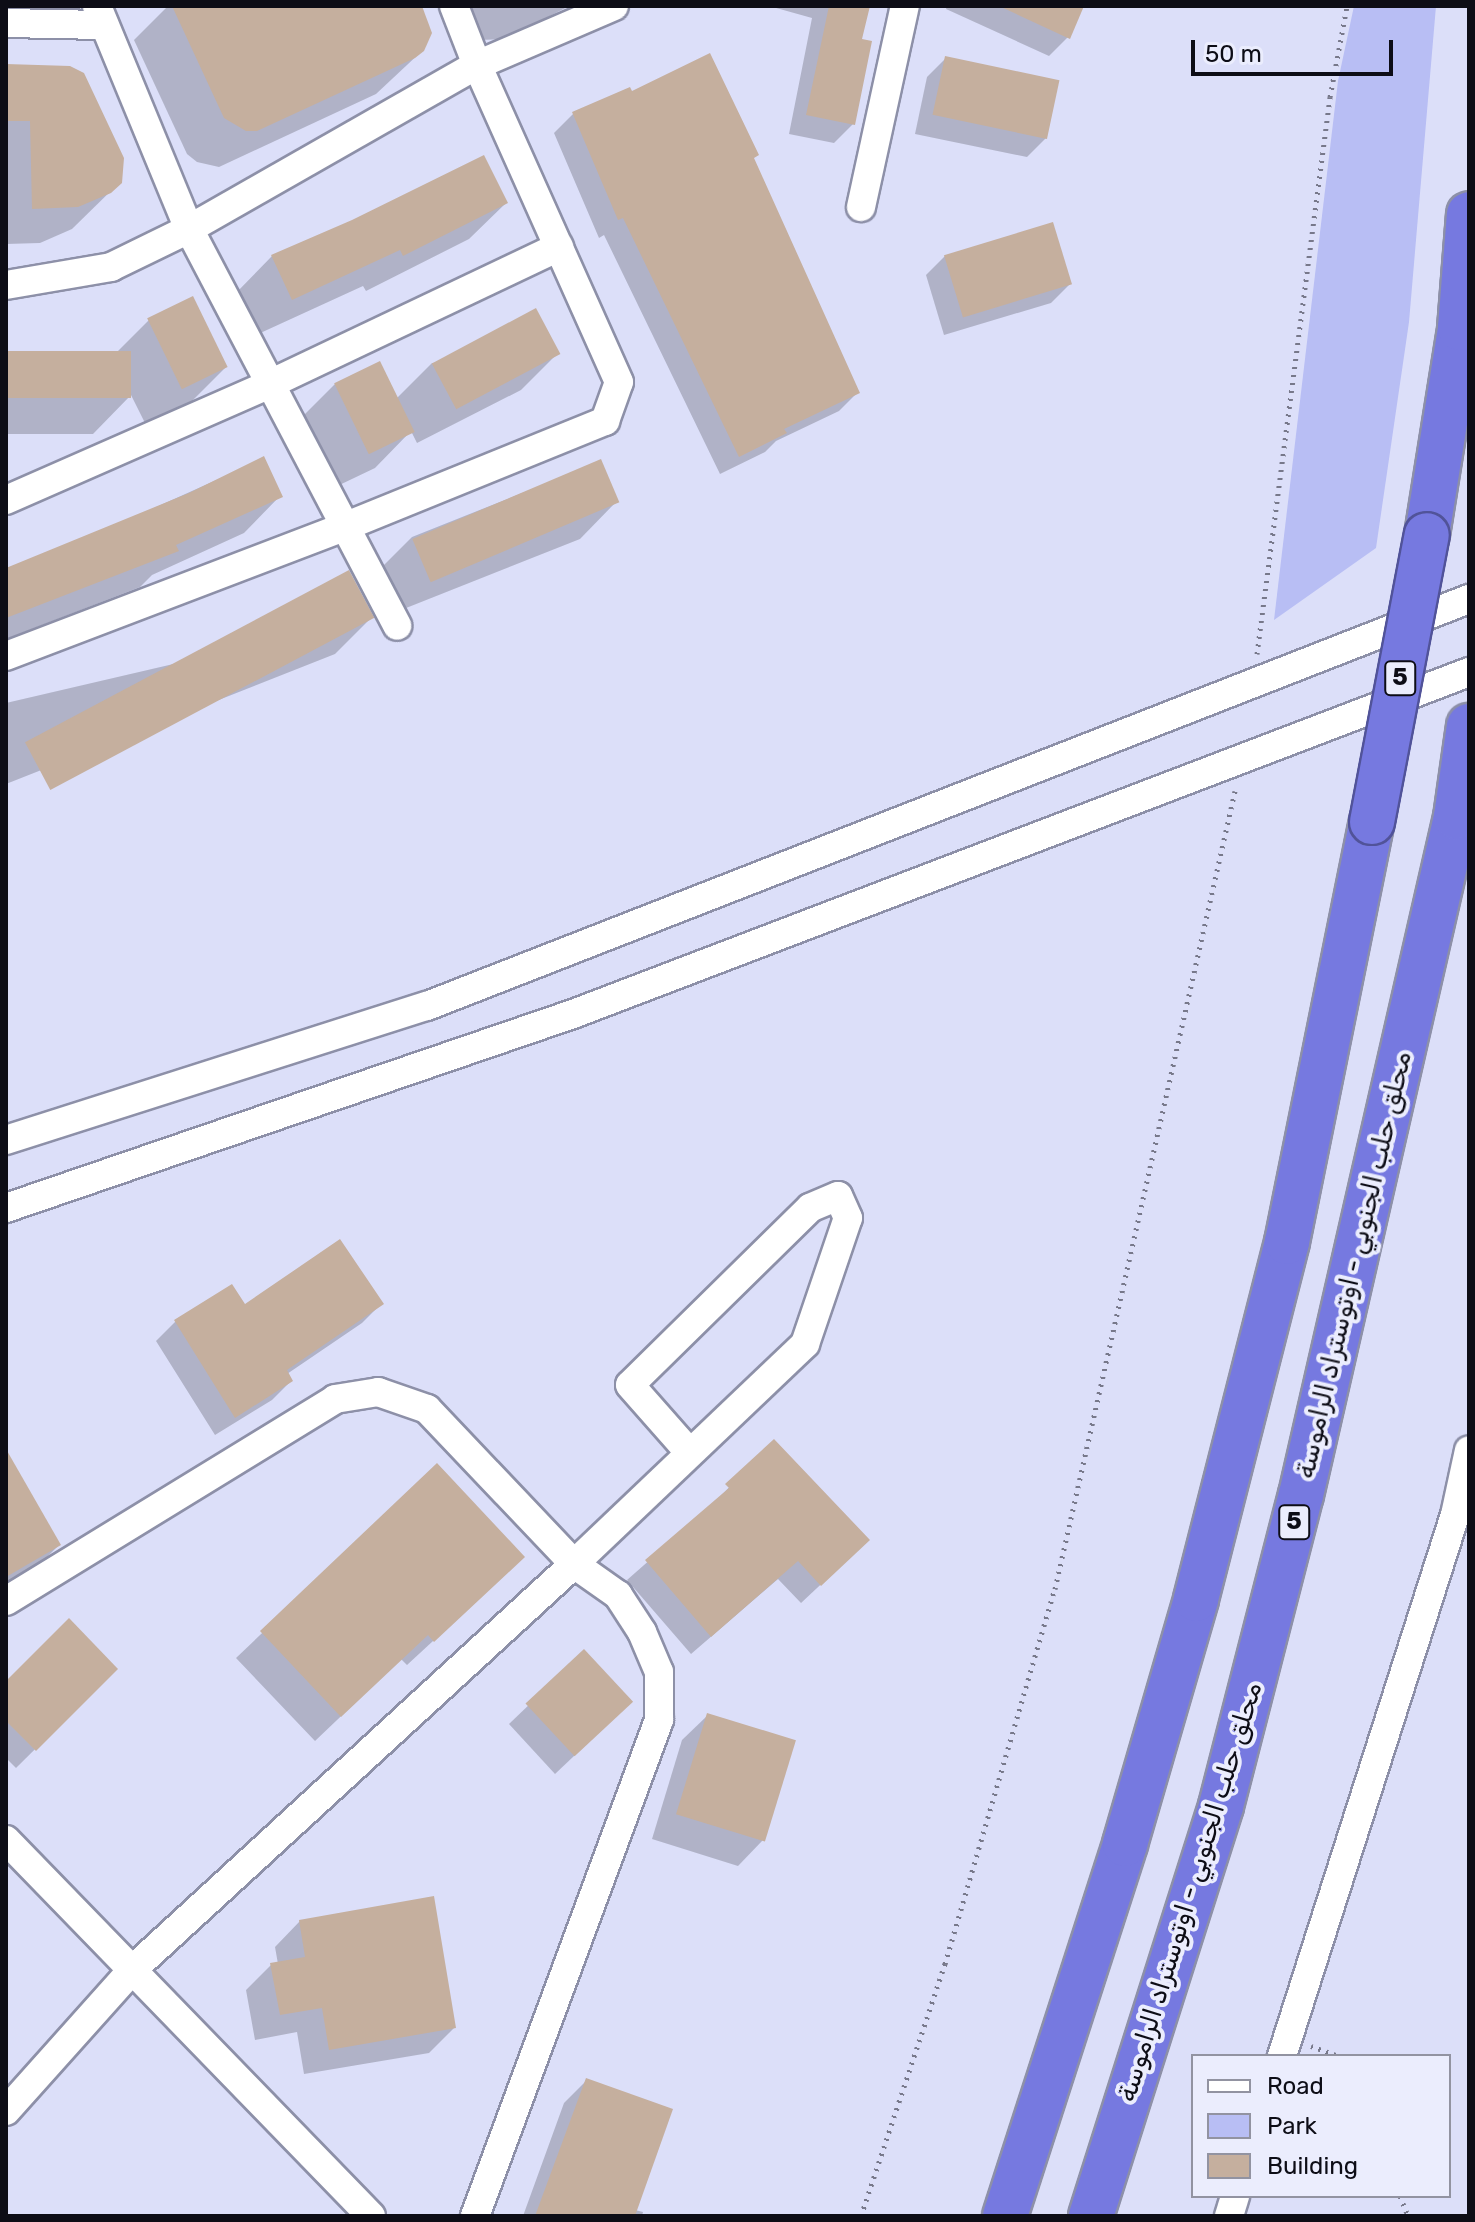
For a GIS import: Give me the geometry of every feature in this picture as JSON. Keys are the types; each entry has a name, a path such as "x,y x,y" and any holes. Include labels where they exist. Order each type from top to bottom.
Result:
{"highway":[{"name":"5","path":"1005,2216 1125,1844 1196,1599 1287,1242 1427,535 1460,328 1469,214"},
{"name":"محلق حلب الجنوبي - اوتوستراد الراموسة","path":"1091,2216 1225,1791 1301,1495 1456,817 1469,726"}],"street":[{"path":"6,656 344,527 605,421 619,382 477,65 454,6"},
{"path":"6,285 111,267 189,229 477,65 614,6"},
{"path":"861,207 905,6"},
{"path":"6,23 101,16 189,229 397,626"},
{"path":"6,500 270,384 559,247"},
{"path":"6,1140 427,1006 1253,686 1469,599"},
{"path":"6,1208 573,1014 1469,672"},
{"path":"6,2111 131,1971 574,1564 805,1344 848,1218 838,1196 810,1208 630,1385 689,1452"},
{"path":"6,1601 335,1399 378,1392 427,1409 574,1564 618,1595 642,1632 659,1672 659,1720 475,2216"},
{"path":"1283,2054 1455,1515 1469,1450"},
{"path":"6,1840 371,2216"}],"path":[{"path":"1253,686 1330,97 1347,6"},
{"path":"861,2216 945,1964 1055,1589 1243,757"}],"green space":[{"path":"1354,6 1436,6 1409,322 1376,548 1274,620 1338,81"}],"building":[{"path":"172,6 422,6 432,33 424,51 415,58 257,131 246,131 224,118"},
{"path":"829,6 870,6 862,39 872,41 855,125 806,115"},
{"path":"999,6 1084,6 1070,39"},
{"path":"710,53 759,155 754,158 860,393 784,429 787,433 739,457 623,218 618,220 572,112 630,87 632,91"},
{"path":"945,56 1059,80 1047,139 933,115"},
{"path":"6,64 70,66 84,73 124,158 122,183 111,193 78,207 32,209 30,121 6,121"},
{"path":"484,155 508,203 403,256 400,250 292,300 271,255 352,220"},
{"path":"1053,222 1072,284 963,317 944,255"},
{"path":"193,296 228,367 182,389 147,318"},
{"path":"536,308 560,354 456,409 432,363"},
{"path":"6,351 131,351 131,398 6,398"},
{"path":"380,361 415,432 369,454 334,383"},
{"path":"264,456 283,497 176,545 179,551 6,618 6,568 189,493"},
{"path":"601,459 619,502 431,582 412,539"},
{"path":"349,570 374,618 50,790 25,742"},
{"path":"340,1239 384,1304 287,1370 293,1381 235,1418 174,1320 232,1284 245,1304"},
{"path":"774,1439 870,1540 821,1586 798,1561 711,1637 645,1560 729,1488 725,1484"},
{"path":"6,1449 61,1545 6,1577"},
{"path":"437,1463 525,1557 434,1642 428,1635 341,1717 260,1631"},
{"path":"69,1618 118,1669 36,1751 6,1721 6,1681"},
{"path":"584,1649 633,1702 575,1756 525,1704"},
{"path":"707,1713 796,1740 765,1842 676,1814"},
{"path":"434,1896 456,2028 329,2050 322,2008 280,2015 270,1963 305,1957 299,1920"},
{"path":"586,2078 673,2109 635,2216 535,2216"}]}
